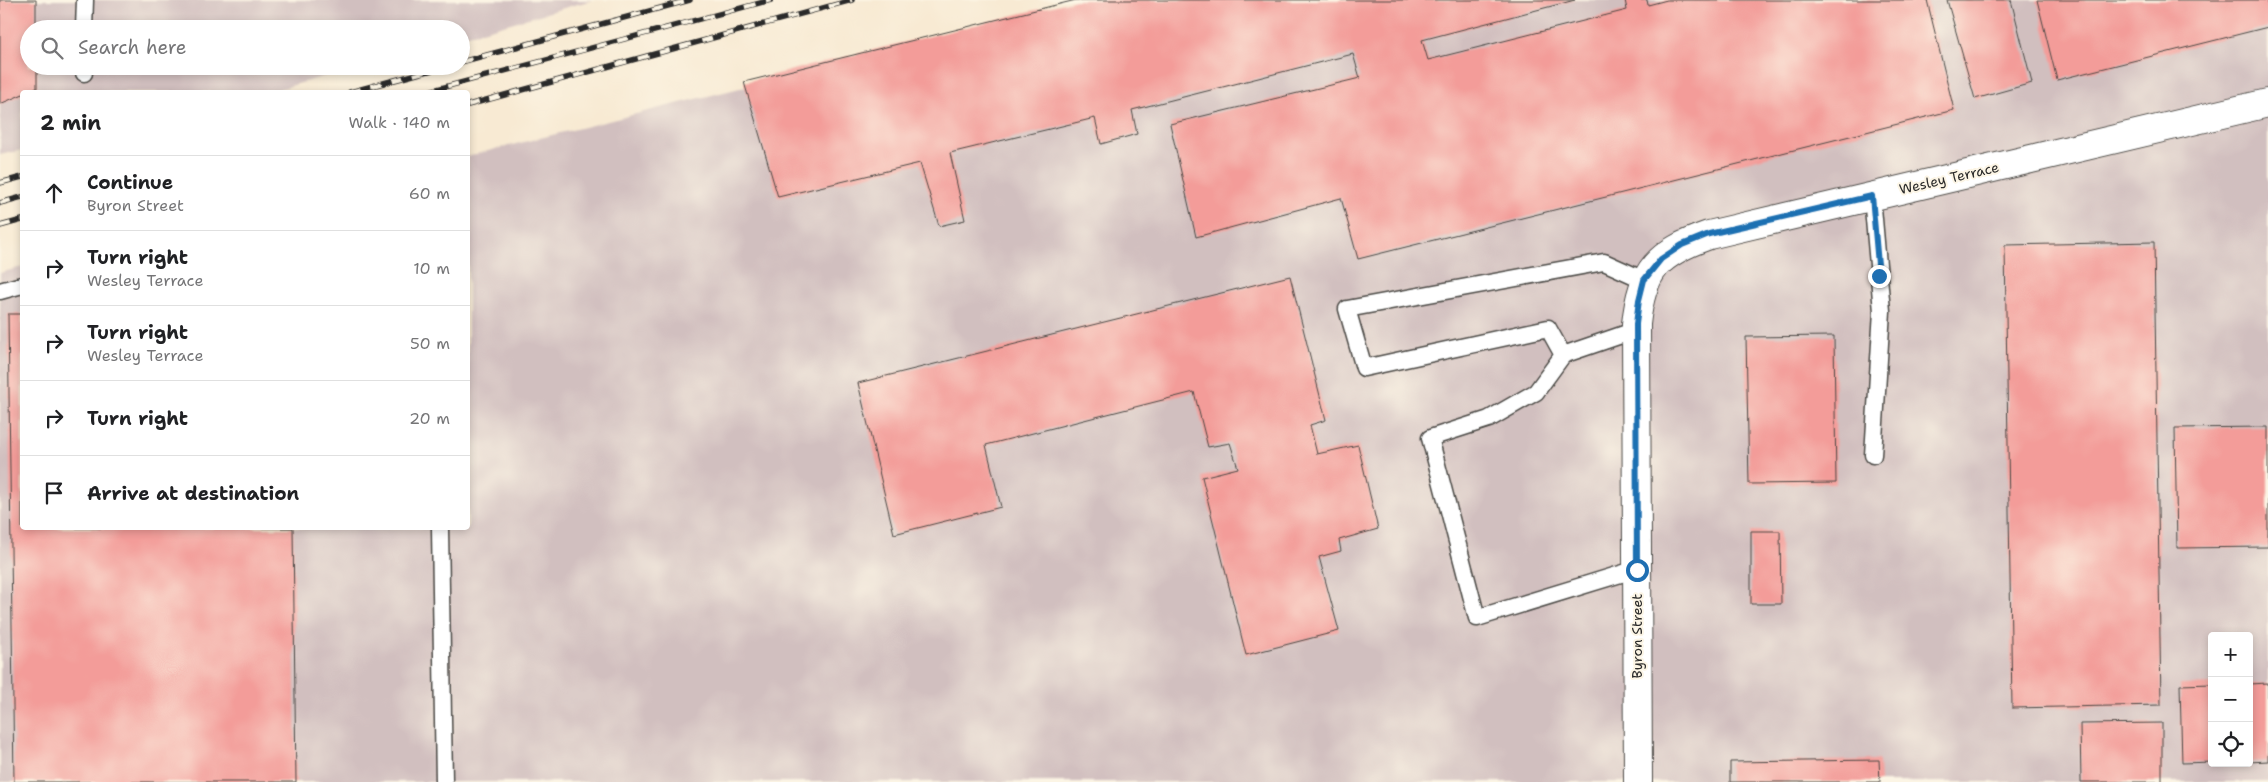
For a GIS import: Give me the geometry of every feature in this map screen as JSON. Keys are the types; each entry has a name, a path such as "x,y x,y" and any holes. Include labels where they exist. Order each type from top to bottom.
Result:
{"street":[{"name":"Wesley Terrace","path":"1644,280 1661,259 1682,245 1709,234 2268,103"},
{"name":"Byron Street","path":"1638,782 1636,330 1639,300 1644,280"}],"lane":[{"path":"84,0 84,20"},
{"path":"1872,196 1882,312 1872,456"},
{"path":"1563,355 1548,328 1364,368 1348,310 1604,262 1644,280"},
{"path":"0,291 20,286"},
{"path":"1636,330 1563,355 1536,392 1489,419 1430,438 1477,618 1637,570"},
{"path":"440,530 444,782"}],"shaded area":[{"path":"0,0 592,0 470,34 470,20 20,20 20,75 329,75 276,90 20,90 20,150 0,155"},
{"path":"1093,0 2268,0 2268,782 0,782 0,273 20,268 20,530 470,530 470,156"}],"building":[{"path":"0,0 36,0 36,20 20,20 20,75 37,75 37,88 20,90 20,95 0,104"},
{"path":"1076,0 1575,0 1422,40 1428,60 1627,10 1625,0 1647,0 1648,5 1667,0 1927,0 1954,110 1358,259 1341,198 1196,237 1170,124 1360,78 1353,54 1132,110 1137,134 1101,144 1095,118 950,153 965,220 939,226 920,163 778,197 744,82"},
{"path":"1947,0 2011,0 2032,83 1975,99"},
{"path":"2037,0 2268,0 2268,27 2057,80"},
{"path":"2154,242 2161,705 2012,708 2005,245"},
{"path":"1290,276 1326,420 1310,425 1317,454 1358,445 1378,529 1339,540 1341,551 1319,557 1339,631 1246,655 1202,477 1238,468 1230,443 1208,447 1194,392 986,445 1001,507 894,534 858,383"},
{"path":"8,314 20,314 20,530 293,530 296,782 14,782"},
{"path":"1834,336 1836,483 1749,484 1746,337"},
{"path":"2268,427 2268,547 2177,548 2175,428"},
{"path":"1751,531 1780,531 1781,604 1751,604"},
{"path":"2268,683 2268,761 2253,762 2253,684"},
{"path":"2208,684 2208,762 2182,763 2180,685"},
{"path":"2162,723 2162,782 2081,782 2080,724"},
{"path":"1879,760 1880,782 1730,782 1730,762"}],"railway":[{"path":"470,60 690,0"},
{"path":"434,90 771,0"},
{"path":"470,104 852,0"},
{"path":"357,90 413,75"},
{"path":"0,183 20,178"},
{"path":"0,203 20,198"},
{"path":"0,226 20,221"}],"route":[{"path":"1637,570 1636,324 1644,280 1661,259 1682,245 1709,234 1872,196 1879,276"}]}
